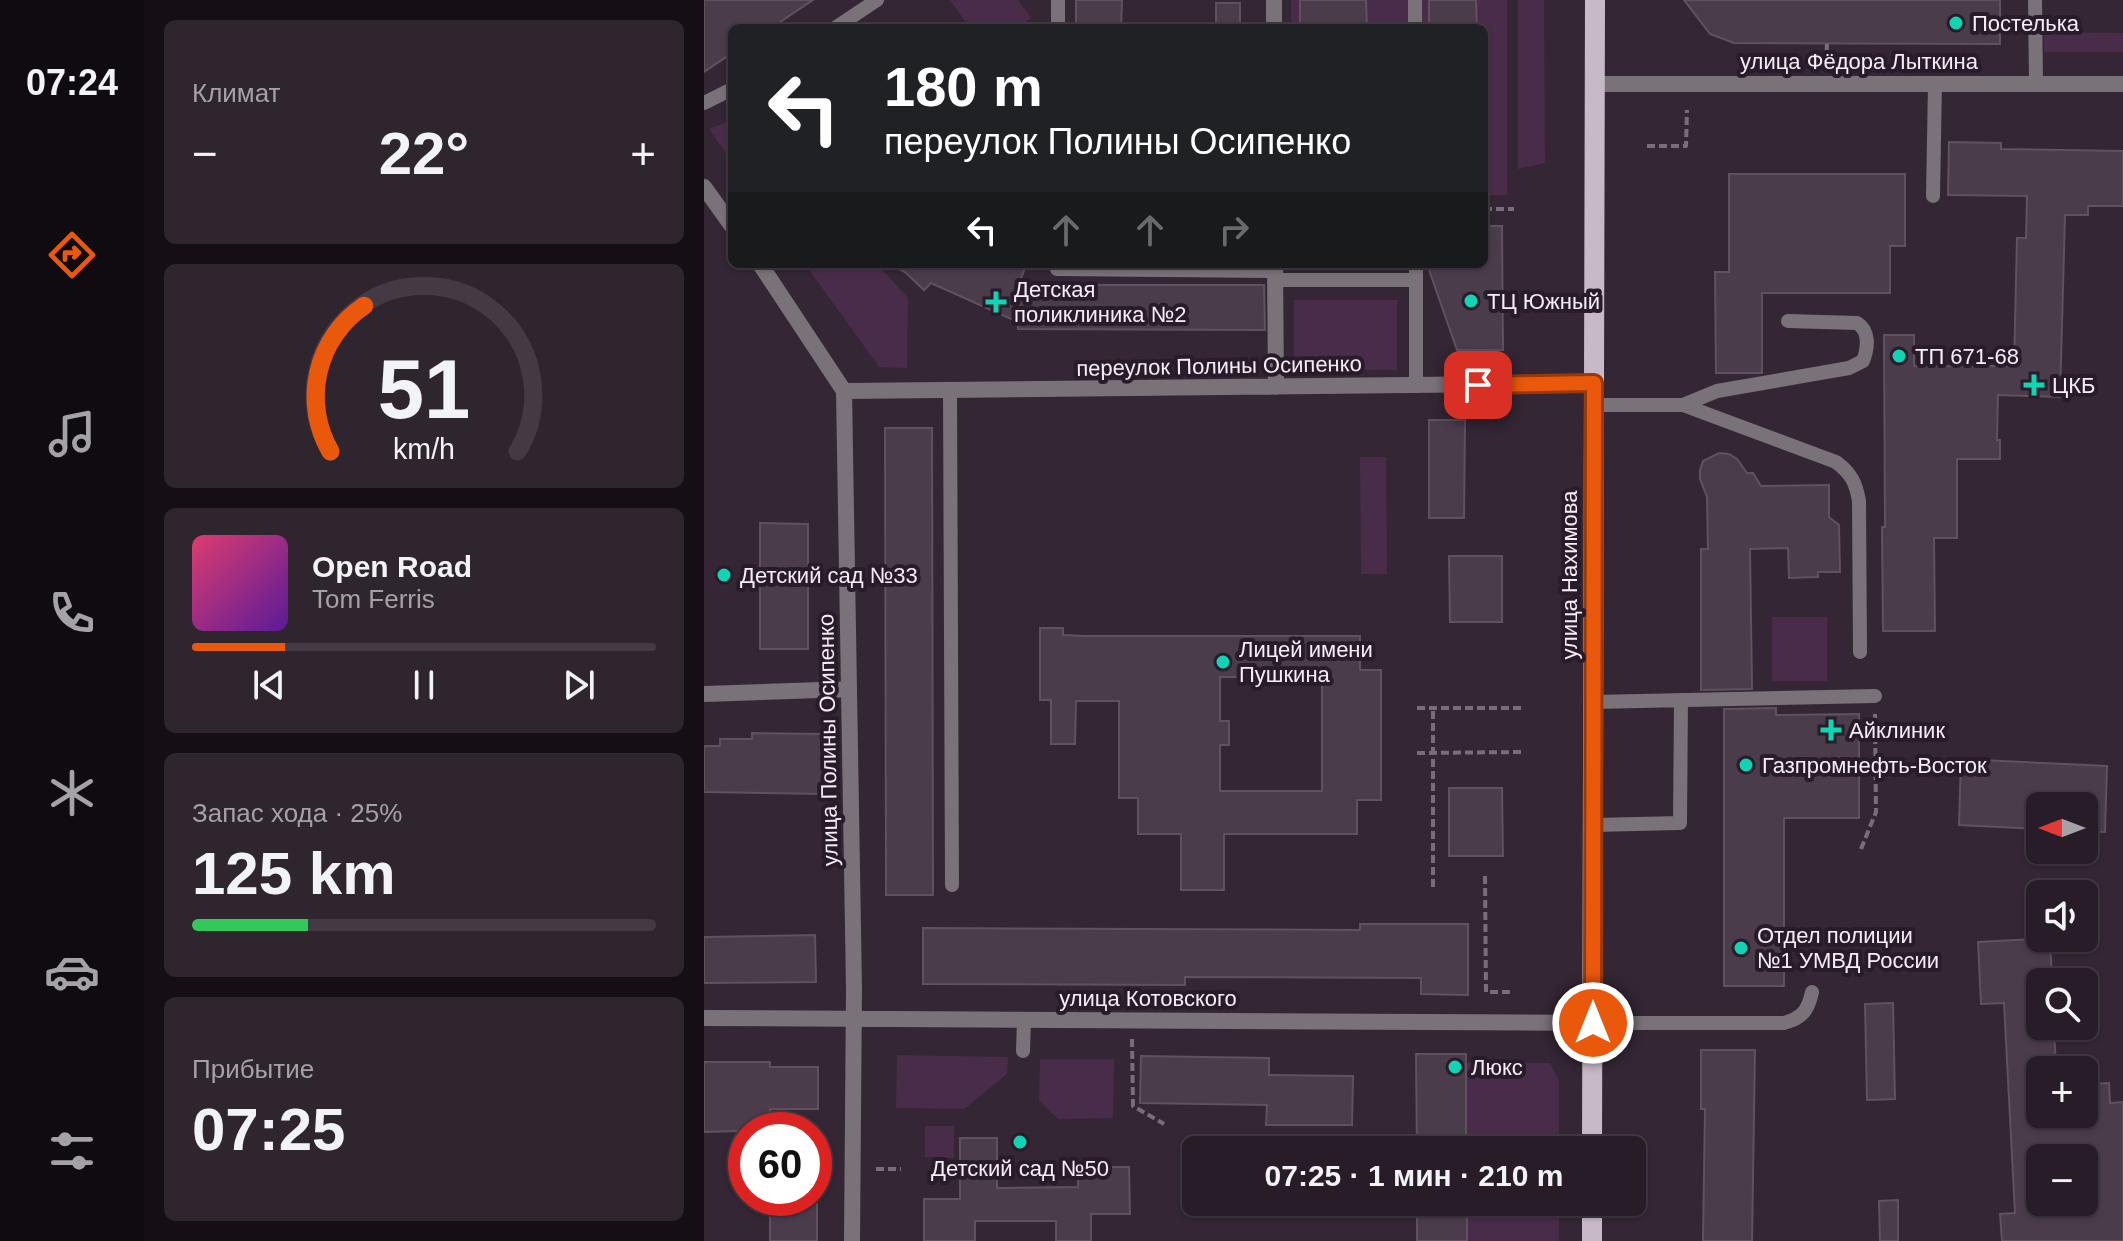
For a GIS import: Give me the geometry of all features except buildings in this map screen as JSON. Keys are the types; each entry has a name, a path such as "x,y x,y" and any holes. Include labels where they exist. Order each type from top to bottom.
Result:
{"main road":[{"name":"улица Нахимова","path":"1592,1136 1595,0"},
{"path":"1592,1216 1592,1241"}],"street":[{"path":"1274,0 1274,24"},
{"name":"улица Фёдора Лыткина","path":"1595,84 2123,84"},
{"path":"704,187 728,220"},
{"path":"763,268 844,391"},
{"path":"1275,272 1276,387"},
{"name":"переулок Полины Осипенко","path":"844,391 1594,383"},
{"name":"улица Полины Осипенко","path":"844,391 853,1019 852,1241"},
{"path":"704,694 849,689"},
{"name":"улица Котовского","path":"704,1018 1593,1023"}],"lane":[{"path":"841,24 877,0"},
{"path":"1058,0 1058,24"},
{"path":"1415,0 1415,24"},
{"path":"2035,0 2036,83"},
{"path":"1933,196 1935,83"},
{"path":"704,103 728,91"},
{"path":"1057,268 1275,272 1416,280"},
{"path":"1416,268 1416,386"},
{"path":"1683,405 1717,391 1849,368 1863,361 1866,334 1864,327 1857,323 1788,321"},
{"path":"950,390 952,885"},
{"path":"1594,405 1683,405 1836,462 1847,470 1856,485 1859,501 1860,652"},
{"path":"1593,702 1875,696"},
{"path":"1593,825 1680,823 1681,700"},
{"path":"1593,1023 1784,1023 1800,1019 1809,1007 1812,992"},
{"path":"1023,1051 1024,1019"}],"path":[{"path":"1647,146 1686,146 1687,110"},
{"path":"1488,209 1514,209"},
{"path":"1861,849 1876,812 1875,696"},
{"path":"1417,708 1524,708"},
{"path":"1433,708 1433,887"},
{"path":"1417,753 1524,752"},
{"path":"1485,876 1486,992 1510,992"},
{"path":"1133,1020 1133,1106 1164,1124"},
{"path":"876,1169 901,1169"}],"shaded area":[{"path":"950,0 1018,0 1031,18 1023,24 967,24"},
{"path":"1291,0 1507,0 1507,195 1488,195 1488,24 1291,24"},
{"path":"1518,0 1544,0 1545,163 1518,169"},
{"path":"2044,32 2123,33 2123,52 2044,52"},
{"path":"728,122 728,156 709,129"},
{"path":"808,268 881,268 908,298 907,368 879,367"},
{"path":"1294,300 1397,300 1397,370 1294,369"},
{"path":"1360,457 1386,457 1387,574 1361,574"},
{"path":"1772,617 1827,617 1827,681 1772,681"},
{"path":"897,1055 1008,1057 1007,1074 964,1109 896,1108"},
{"path":"1040,1059 1114,1059 1113,1118 1058,1119 1039,1101"},
{"path":"1466,1063 1550,1063 1559,1080 1559,1136 1466,1136"},
{"path":"925,1126 954,1126 954,1158 925,1157"},
{"path":"1466,1216 1559,1216 1559,1241 1467,1241"}],"place":[{"name":"Постелька","path":"1956,23"},
{"name":"ТЦ Южный","path":"1471,301"},
{"name":"Детская поликлиника №2","path":"996,302"},
{"name":"ТП 671-68","path":"1899,356"},
{"name":"ЦКБ","path":"2034,385"},
{"name":"Детский сад №33","path":"724,575"},
{"name":"Лицей имени Пушкина","path":"1223,662"},
{"name":"Айклиник","path":"1831,730"},
{"name":"Газпромнефть-Восток","path":"1746,765"},
{"name":"Отдел полиции №1 УМВД России","path":"1741,948"},
{"name":"Люкс","path":"1455,1067"},
{"name":"Детский сад №50","path":"1020,1142"}],"route":[{"path":"1478,385 1594,383 1593,1023"}]}
